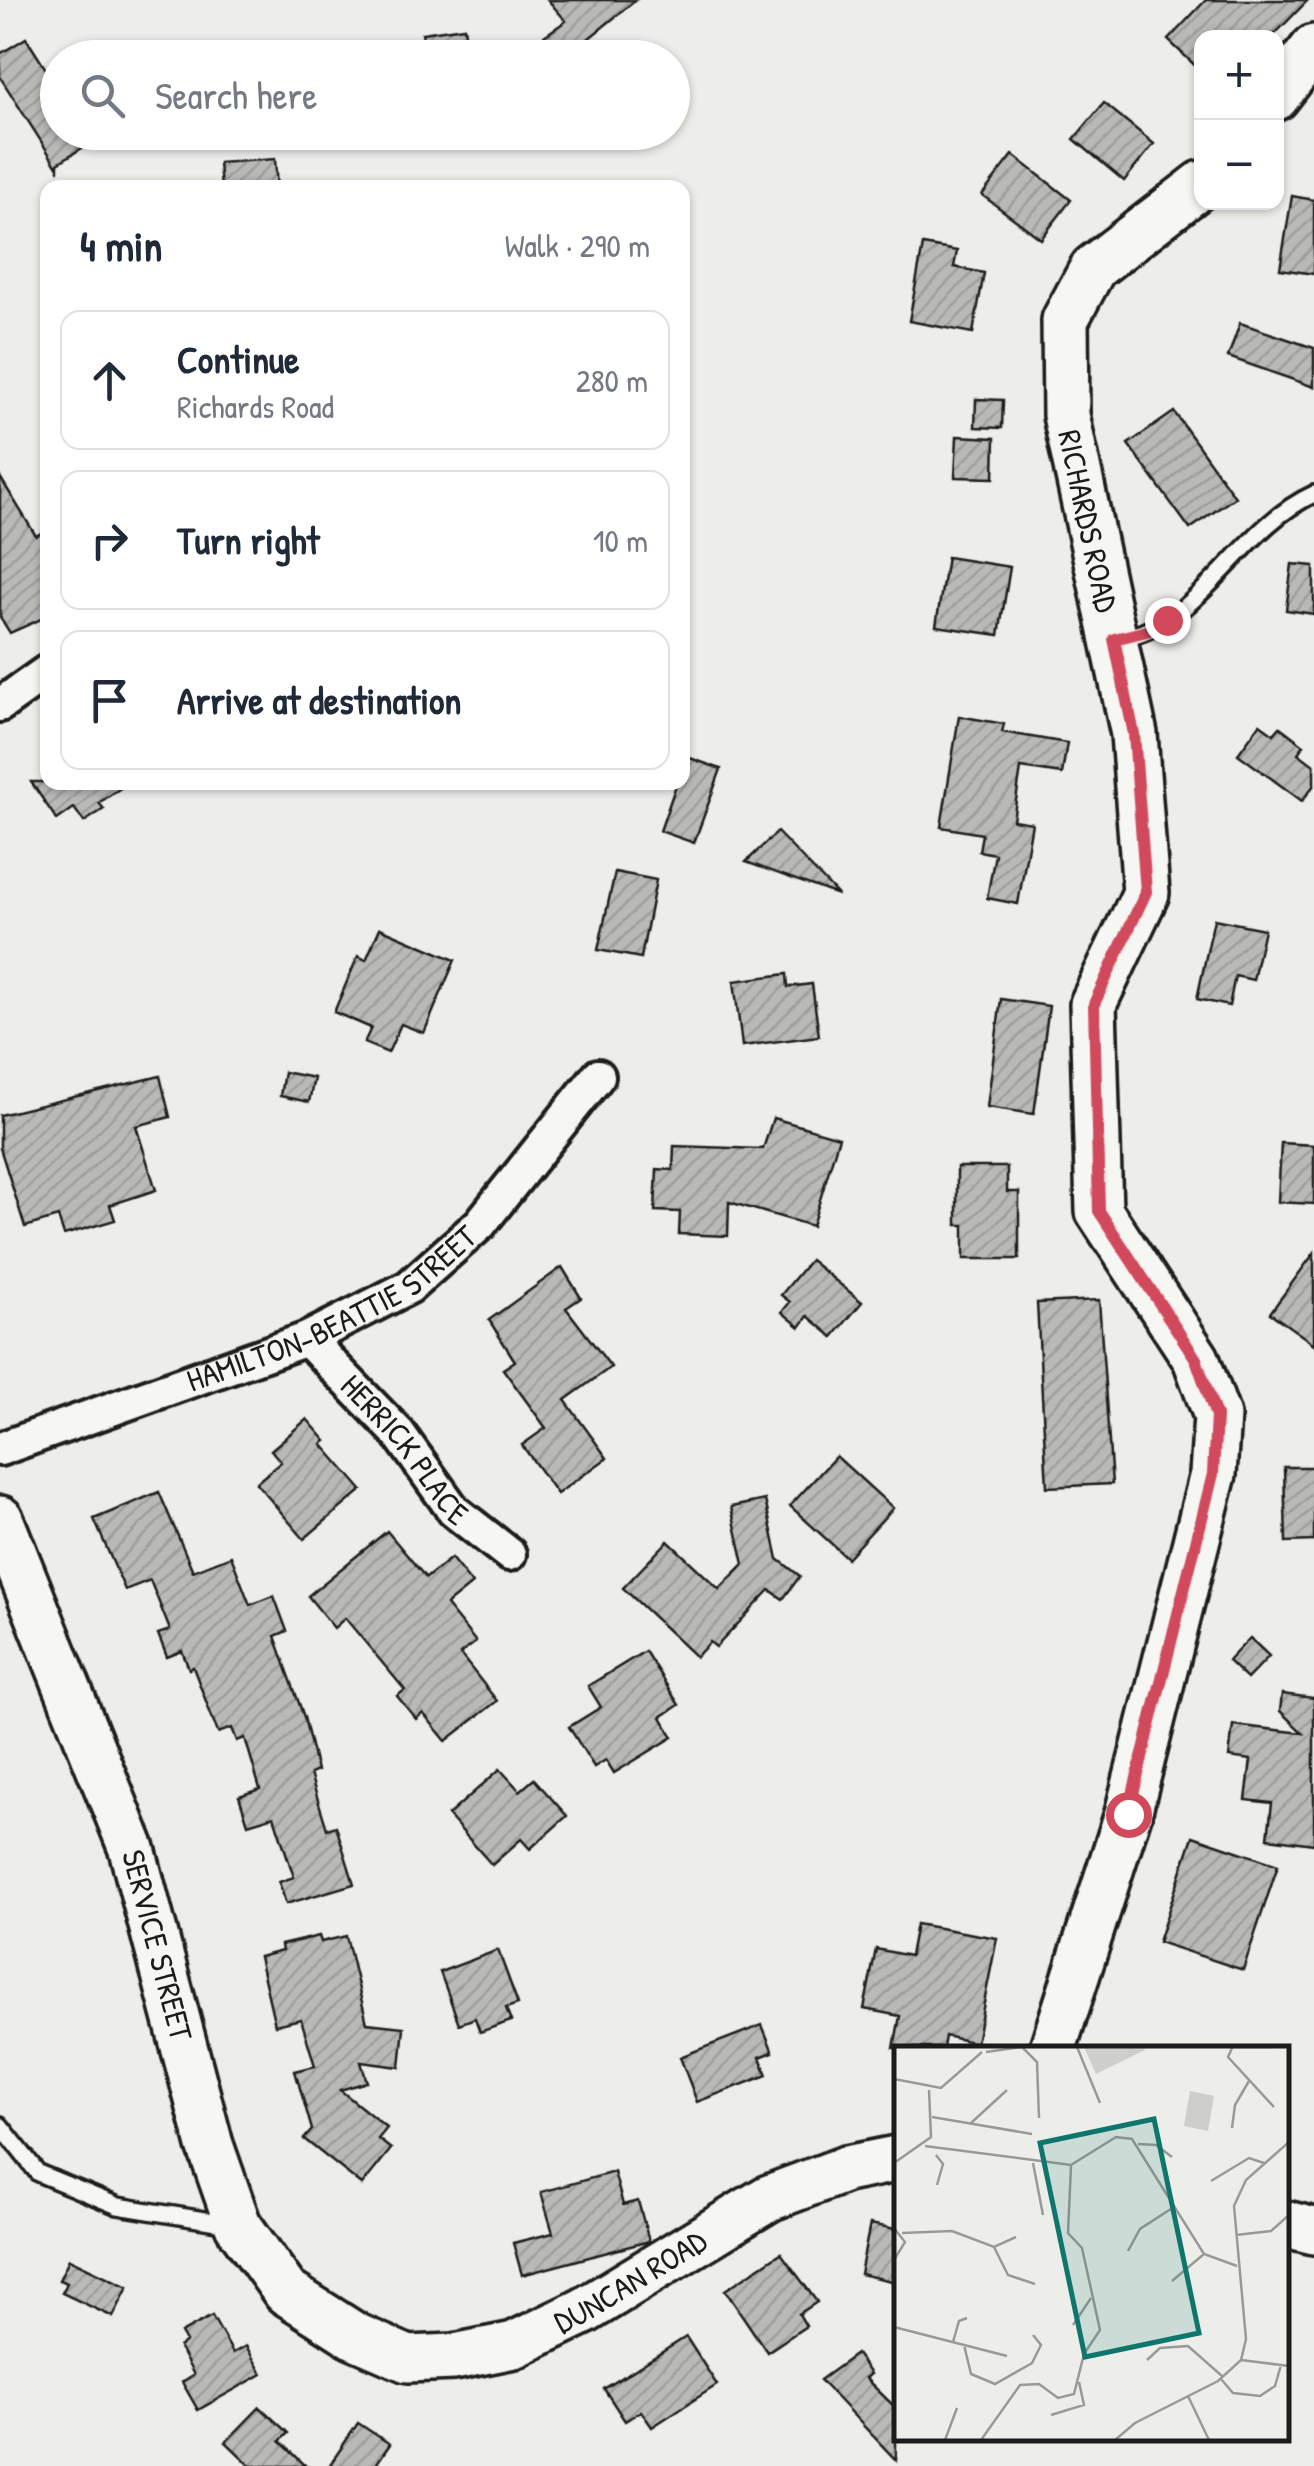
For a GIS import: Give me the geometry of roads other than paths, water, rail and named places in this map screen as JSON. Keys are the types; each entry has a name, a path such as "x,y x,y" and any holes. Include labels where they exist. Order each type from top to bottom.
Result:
{"street":[{"path":"1284,86 1314,48"},
{"name":"RICHARDS ROAD","path":"1053,2046 1128,1814 1213,1474 1216,1416 1196,1359 1099,1211 1094,1004 1146,892 1134,734 1066,415 1065,320 1093,268 1194,190"},
{"path":"0,705 40,677"},
{"name":"HAMILTON-BEATTIE STREET","path":"0,1449 307,1339 409,1287 480,1224 598,1076"},
{"name":"HERRICK PLACE","path":"307,1339 399,1434 454,1511 509,1554"},
{"name":"SERVICE STREET","path":"0,1519 132,1848 210,2145 238,2225 286,2292 356,2336"},
{"name":"DUNCAN ROAD","path":"356,2336 408,2359 454,2357 514,2345 584,2310 770,2198 846,2169 894,2159"},
{"path":"1289,2225 1314,2231"}],"lane":[{"path":"1114,639 1147,631 1167,620 1196,598 1267,521 1314,494"},
{"path":"0,2125 38,2173 54,2180 118,2206 238,2225"}]}
